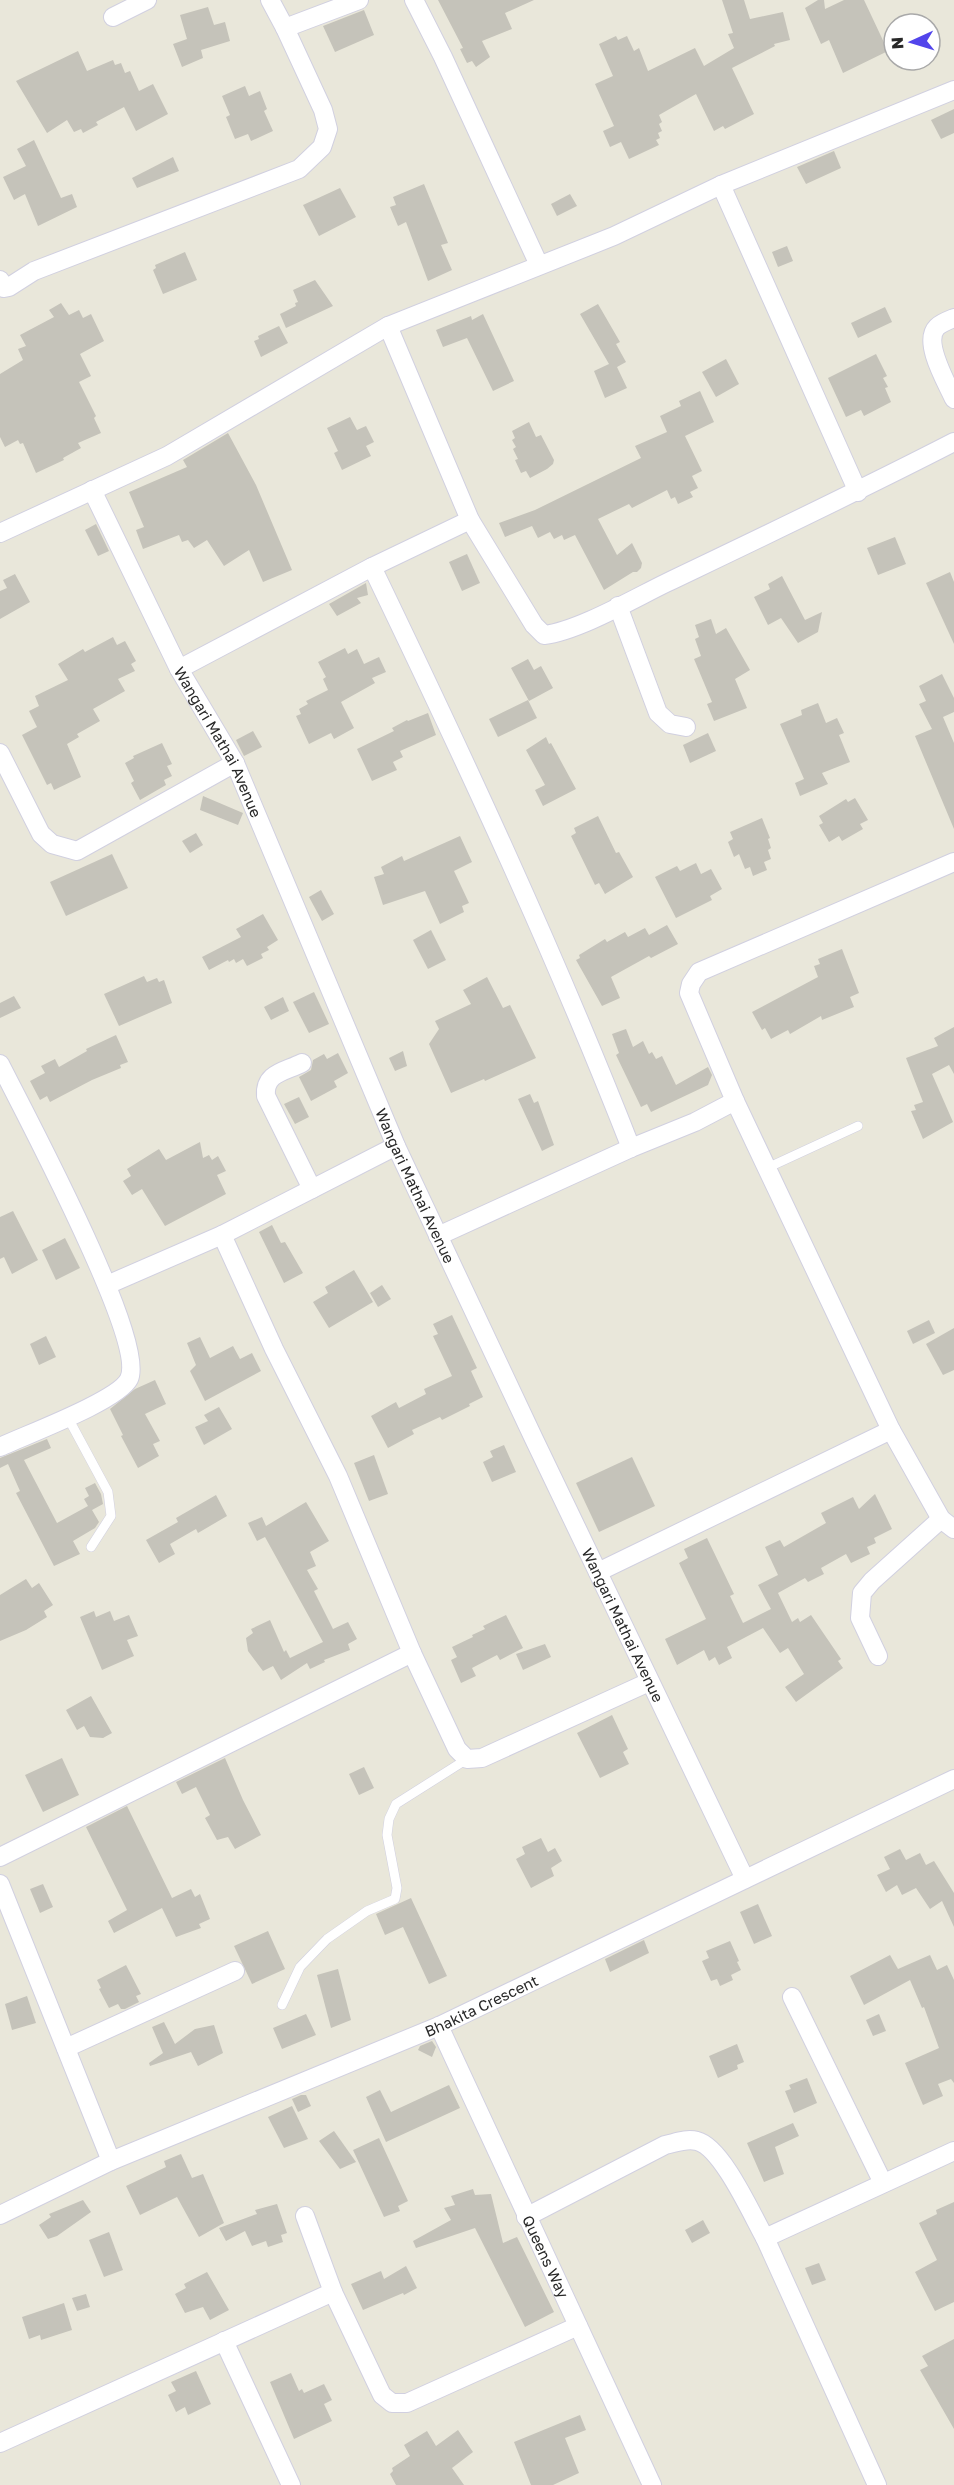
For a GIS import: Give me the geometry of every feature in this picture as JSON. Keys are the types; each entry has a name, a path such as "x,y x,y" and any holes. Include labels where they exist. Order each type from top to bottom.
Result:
{"street":[{"path":"113,17 147,0"},
{"path":"3,287 34,271 299,169 322,147 328,129 323,110 270,0"},
{"path":"285,28 359,0"},
{"path":"414,0 443,57 539,265"},
{"path":"0,533 167,456 388,326 614,236 721,185 954,90"},
{"path":"721,185 858,492"},
{"path":"954,318 937,326 931,336 932,349 954,399"},
{"path":"388,326 471,520 534,625 544,635 558,633 618,606 858,492 954,442"},
{"name":"Wangari Mathai Avenue","path":"92,490 179,669 235,763 396,1146 745,1879"},
{"path":"179,669 372,567 471,520"},
{"path":"372,567 446,720 577,1011 631,1148"},
{"path":"618,606 658,713 670,724 686,727"},
{"path":"0,753 41,834 52,844 77,851 235,763"},
{"path":"878,1656 860,1618 862,1593 872,1581 948,1524 891,1430 735,1101 689,993 691,984 699,972 954,862"},
{"path":"0,1064 107,1285 127,1344 131,1365 128,1380 110,1397 0,1447"},
{"path":"302,1064 269,1078 265,1085 266,1096 312,1189"},
{"path":"438,1236 631,1148 695,1122 735,1101"},
{"path":"107,1285 222,1234 396,1146"},
{"path":"222,1234 274,1348 338,1476 412,1653 457,1749 467,1759 482,1758 650,1682"},
{"path":"598,1572 891,1430"},
{"path":"0,1857 412,1653"},
{"name":"Bhakita Crescent","path":"0,2215 111,2161 439,2026 954,1779"},
{"path":"0,1884 111,2161"},
{"path":"66,2048 235,1971"},
{"path":"792,1997 884,2183"},
{"name":"Queens Way","path":"439,2026 652,2485"},
{"path":"526,2217 665,2145 685,2140 697,2141 708,2146 720,2157 765,2238 877,2485"},
{"path":"765,2238 954,2151"},
{"path":"305,2216 333,2292 382,2395 392,2403 407,2403 578,2326"},
{"path":"0,2443 333,2292"},
{"path":"224,2341 291,2485"}],"lane":[{"path":"767,1168 858,1126"},
{"path":"67,1416 108,1492 111,1516 91,1546"},
{"path":"282,2005 300,1967 327,1939 367,1911 395,1899 397,1888 387,1834 389,1819 396,1804 467,1759"}],"building":[{"path":"438,0 534,0 505,13 512,29 482,41 490,57 476,67 472,61 467,63 460,49 463,48"},
{"path":"722,0 744,0 750,19 783,12 790,40 774,44 775,46 732,68 754,114 725,129 723,126 714,131 696,94 659,115 662,131 658,133 660,138 656,140 659,145 629,159 621,142 610,147 603,131 614,126 595,84 613,76 599,44 616,36 618,40 627,36 634,51 639,48 648,71 695,48 704,66 734,48 728,34 733,33"},
{"path":"818,0 824,0 825,9 844,0 864,0 882,38 882,54 843,73 829,40 821,44 805,8"},
{"path":"208,7 214,25 225,22 230,41 201,50 203,58 182,67 173,44 187,39 180,15"},
{"path":"364,10 374,35 335,52 323,26"},
{"path":"78,51 87,71 113,60 115,65 121,63 125,73 130,71 139,91 153,84 168,114 136,131 124,107 96,122 98,125 83,133 81,129 74,132 67,120 47,133 16,81"},
{"path":"245,86 249,96 260,91 267,109 264,111 273,131 251,141 248,134 235,139 226,117 230,115 222,96"},
{"path":"954,109 954,133 941,139 931,120"},
{"path":"34,140 61,198 72,194 77,207 38,226 25,194 14,200 3,177 26,166 17,149"},
{"path":"834,151 841,168 806,184 797,167"},
{"path":"173,157 179,171 137,188 132,178"},
{"path":"424,184 448,243 441,245 452,270 428,281 406,222 398,226 390,207 396,205 393,197"},
{"path":"340,188 356,217 319,236 303,205"},
{"path":"570,194 577,206 557,216 551,204"},
{"path":"787,246 793,261 778,267 772,252"},
{"path":"185,252 197,280 163,294 153,270 156,268 155,265"},
{"path":"315,280 333,306 286,328 280,314 296,306 295,303 298,302 293,290"},
{"path":"61,303 69,315 79,310 83,318 91,314 104,341 80,354 91,376 79,382 96,416 94,418 101,433 78,443 81,448 63,458 64,460 36,473 23,443 20,444 18,440 5,447 0,437 0,374 23,360 18,349 26,346 20,335 54,317 49,310"},
{"path":"598,304 620,342 616,344 626,362 617,367 627,388 605,398 594,371 609,364 580,314"},
{"path":"885,307 892,322 858,338 851,323"},
{"path":"483,314 514,381 493,391 467,338 443,347 436,330 471,316 472,320"},
{"path":"279,326 288,343 261,357 254,341 259,339 258,336"},
{"path":"876,354 887,376 883,378 888,387 885,388 891,402 864,416 861,410 846,417 828,378"},
{"path":"726,359 739,384 716,397 702,372"},
{"path":"700,391 714,422 685,436 702,471 692,476 698,488 690,492 693,497 678,504 675,497 671,499 667,490 632,508 629,504 598,519 617,555 632,543 642,563 637,572 633,572 604,590 575,535 564,540 562,535 554,539 550,532 538,538 532,526 505,537 499,523 535,510 641,458 635,446 667,432 660,416 681,406 679,401"},
{"path":"350,417 357,430 366,426 374,442 366,446 371,456 342,470 334,453 338,451 327,428"},
{"path":"529,422 536,437 541,435 554,460 547,469 530,478 526,471 521,473 515,460 518,459 512,440 515,438 512,431"},
{"path":"228,433 256,485 292,570 263,582 249,550 224,566 207,540 194,548 188,540 182,542 179,535 143,549 136,530 144,527 129,492 187,467 183,460"},
{"path":"96,524 109,551 98,556 85,530"},
{"path":"895,537 906,564 878,575 867,548"},
{"path":"467,554 480,583 462,591 449,562"},
{"path":"950,572 954,582 954,644 926,583"},
{"path":"15,574 30,602 0,619 0,591 7,588 3,580"},
{"path":"782,576 805,620 822,612 818,632 798,643 781,618 768,625 754,597 770,589 768,584"},
{"path":"366,583 368,595 357,598 361,603 337,616 329,604"},
{"path":"711,619 716,634 726,628 750,670 735,679 747,708 714,721 707,704 712,702 694,659 701,656 695,639 699,637 695,625"},
{"path":"113,637 117,645 125,641 136,661 131,664 135,671 118,679 125,691 93,709 100,721 77,734 79,737 67,744 81,777 54,790 51,783 47,785 22,735 37,727 29,711 39,706 35,696 68,680 58,664 83,649 85,652"},
{"path":"345,648 348,654 357,649 364,664 379,657 386,672 372,678 375,683 341,702 354,728 334,739 331,733 309,744 296,716 301,714 299,709 308,704 306,701 328,690 323,679 326,677 318,662"},
{"path":"528,659 534,670 541,666 553,688 529,701 511,668"},
{"path":"942,674 954,698 954,712 943,717 954,743 954,829 915,736 932,729 919,704 926,701 919,686"},
{"path":"528,700 537,718 498,737 489,719"},
{"path":"818,703 826,723 837,718 844,733 839,735 850,762 822,773 828,784 800,796 795,783 804,779 780,724 802,715 801,710"},
{"path":"428,713 436,735 400,751 403,757 393,762 397,770 372,781 357,749 394,731 392,728 407,720"},
{"path":"253,731 262,747 244,756 236,740"},
{"path":"708,733 716,751 690,763 683,745"},
{"path":"546,737 576,789 543,806 535,790 545,785 526,750"},
{"path":"162,743 172,764 167,766 172,776 164,780 166,785 140,800 131,783 134,781 125,763 134,758 133,756"},
{"path":"203,796 243,813 238,825 200,810"},
{"path":"855,798 868,820 860,824 863,829 842,841 839,836 829,842 819,825 823,823 819,816 846,799 848,802"},
{"path":"598,816 616,853 619,852 633,877 605,894 599,883 595,885 571,836 576,833 574,828"},
{"path":"762,818 770,838 768,839 771,848 768,850 771,859 764,862 767,870 753,876 750,867 745,869 739,854 734,857 728,842 733,839 730,832"},
{"path":"196,833 203,845 190,853 182,841"},
{"path":"460,836 472,862 454,871 469,903 462,906 464,912 440,924 425,891 383,905 374,877 384,874 381,867 402,856 404,861"},
{"path":"112,854 128,888 66,916 50,882"},
{"path":"696,863 701,874 711,869 722,889 710,896 712,900 676,918 655,877 677,866 680,871"},
{"path":"321,890 334,914 322,921 309,897"},
{"path":"263,914 278,940 267,947 269,950 261,954 263,958 247,966 243,959 236,963 234,959 229,962 228,960 209,970 202,957 241,937 236,929"},
{"path":"667,925 678,944 651,958 649,956 611,977 620,998 602,1006 576,960 580,958 579,955 605,939 607,942 625,932 628,937 645,928 649,935"},
{"path":"431,930 446,960 428,969 413,940"},
{"path":"842,949 859,993 850,997 854,1007 822,1020 821,1016 790,1034 788,1030 771,1039 765,1028 762,1030 752,1012 818,977 814,966 820,964 818,959"},
{"path":"144,976 147,982 157,978 159,982 164,980 172,1003 119,1026 104,994"},
{"path":"487,977 503,1008 510,1005 536,1058 485,1081 484,1079 451,1093 429,1044 439,1029 435,1021 471,1004 463,990"},
{"path":"314,992 329,1024 309,1033 293,1002"},
{"path":"14,996 21,1008 0,1018 0,1003"},
{"path":"283,997 289,1011 271,1020 264,1007"},
{"path":"954,1027 954,1074 949,1065 932,1074 953,1122 923,1139 911,1111 916,1110 914,1105 923,1102 906,1058 938,1046 934,1038"},
{"path":"626,1029 633,1047 643,1041 649,1054 652,1052 656,1059 662,1056 676,1085 708,1067 712,1075 708,1085 651,1112 647,1104 641,1107 616,1055 619,1053 612,1034"},
{"path":"116,1035 128,1062 120,1065 121,1068 50,1102 47,1096 40,1100 30,1081 45,1073 41,1066 55,1059 59,1067 87,1051 86,1049"},
{"path":"403,1051 407,1066 395,1071 389,1058"},
{"path":"338,1053 348,1073 334,1081 337,1087 311,1101 299,1077 311,1070 313,1060 324,1054 327,1059"},
{"path":"530,1094 534,1103 538,1101 554,1145 542,1151 518,1099"},
{"path":"299,1097 309,1117 295,1124 284,1104"},
{"path":"200,1142 203,1158 209,1155 212,1160 218,1156 226,1171 217,1175 226,1194 165,1226 142,1189 132,1195 123,1181 131,1176 127,1169 159,1149 166,1160"},
{"path":"13,1211 38,1260 12,1274 4,1257 0,1259 0,1217"},
{"path":"272,1225 281,1243 285,1242 303,1273 284,1283 259,1232"},
{"path":"65,1238 80,1268 56,1280 42,1250"},
{"path":"354,1270 373,1302 329,1328 313,1302 328,1293 325,1287"},
{"path":"382,1285 391,1299 378,1307 370,1293"},
{"path":"452,1315 477,1368 471,1371 483,1397 442,1420 440,1417 412,1430 414,1434 388,1448 371,1416 396,1402 399,1408 426,1394 424,1389 452,1376 433,1336 438,1334 433,1324"},
{"path":"929,1320 935,1333 913,1344 907,1331"},
{"path":"954,1328 954,1370 943,1375 926,1344"},
{"path":"46,1336 56,1357 39,1365 30,1344"},
{"path":"200,1337 210,1358 233,1346 240,1359 252,1353 261,1371 205,1401 190,1371 196,1365 187,1343"},
{"path":"155,1380 166,1404 145,1414 160,1441 153,1444 159,1456 138,1468 110,1409 135,1389"},
{"path":"219,1407 232,1429 204,1445 195,1427 208,1421 204,1415"},
{"path":"47,1439 51,1448 24,1460 57,1523 88,1506 84,1499 89,1496 85,1488 95,1483 103,1504 92,1510 99,1522 95,1528 73,1541 80,1554 54,1566 16,1493 20,1491 8,1464 0,1468 0,1458"},
{"path":"504,1445 516,1472 492,1482 483,1462 493,1457 490,1451"},
{"path":"374,1455 388,1494 369,1501 354,1463"},
{"path":"632,1457 655,1506 599,1532 576,1483"},
{"path":"875,1494 892,1529 874,1538 876,1543 867,1547 870,1554 851,1563 846,1554 821,1568 824,1574 808,1582 805,1578 778,1593 792,1622 798,1618 800,1622 811,1615 841,1659 838,1661 843,1668 796,1702 785,1687 804,1674 788,1648 780,1653 763,1628 727,1647 732,1658 719,1665 715,1657 709,1661 704,1650 677,1665 665,1639 706,1619 679,1563 688,1558 684,1549 707,1538 734,1594 730,1596 743,1623 771,1609 758,1585 778,1575 765,1547 780,1540 784,1547 826,1523 821,1513 853,1497 859,1509"},
{"path":"216,1495 227,1516 198,1533 196,1529 170,1544 175,1554 159,1563 146,1540 178,1522 176,1518"},
{"path":"306,1502 329,1541 310,1552 316,1566 307,1570 318,1589 314,1591 333,1629 348,1622 357,1639 348,1644 350,1650 324,1660 325,1662 310,1669 307,1663 281,1680 273,1666 263,1671 248,1651 246,1638 253,1633 251,1629 270,1620 284,1652 286,1650 290,1658 323,1642 265,1537 257,1541 248,1523 262,1517 266,1526"},
{"path":"26,1579 32,1588 39,1583 53,1605 44,1611 47,1617 26,1630 0,1641 0,1595"},
{"path":"94,1611 96,1617 110,1611 114,1621 129,1615 138,1636 127,1640 134,1656 102,1670 80,1617"},
{"path":"506,1615 523,1648 500,1660 497,1655 472,1668 476,1676 461,1683 451,1660 457,1657 452,1647 485,1629 483,1626"},
{"path":"545,1644 551,1657 523,1670 516,1654"},
{"path":"91,1696 112,1733 103,1738 90,1737 84,1726 77,1730 66,1710"},
{"path":"612,1715 628,1749 623,1752 629,1764 600,1778 577,1733"},
{"path":"62,1758 79,1795 43,1812 25,1775"},
{"path":"225,1758 261,1835 235,1849 228,1837 217,1840 205,1818 210,1815 196,1787 182,1794 176,1782"},
{"path":"364,1767 374,1788 359,1795 349,1774"},
{"path":"127,1806 172,1898 191,1889 195,1897 200,1894 210,1919 199,1924 201,1928 176,1937 162,1908 114,1933 108,1921 127,1910 86,1827"},
{"path":"541,1838 548,1852 555,1848 562,1861 551,1868 554,1876 531,1888 516,1859 525,1854 522,1847"},
{"path":"900,1849 906,1860 920,1853 926,1865 934,1861 954,1893 954,1927 942,1901 930,1909 916,1888 902,1895 897,1885 886,1892 877,1875 890,1869 884,1857"},
{"path":"43,1884 53,1907 40,1913 30,1889"},
{"path":"411,1898 447,1976 429,1984 403,1927 385,1935 376,1914"},
{"path":"758,1904 772,1936 754,1944 740,1912"},
{"path":"268,1931 285,1969 252,1984 234,1946"},
{"path":"644,1940 649,1953 610,1972 605,1959"},
{"path":"730,1941 741,1970 731,1975 733,1980 720,1986 717,1979 711,1981 702,1961 709,1958 706,1951"},
{"path":"890,1955 898,1969 930,1955 937,1970 947,1965 954,1980 954,2083 951,2079 938,2084 943,2096 923,2105 905,2063 939,2048 924,2007 922,2008 910,1980 864,2005 850,1976"},
{"path":"126,1965 141,1994 136,1996 139,2002 125,2009 121,2009 118,2004 109,2008 97,1980"},
{"path":"338,1969 351,2020 331,2028 317,1975"},
{"path":"27,1996 36,2023 12,2030 5,2004"},
{"path":"306,2014 316,2035 282,2049 273,2028"},
{"path":"879,2014 886,2031 873,2036 866,2020"},
{"path":"164,2022 175,2044 195,2029 214,2025 223,2053 198,2066 191,2052 150,2066 149,2063 163,2053 152,2027"},
{"path":"432,2041 436,2047 432,2057 418,2050 420,2046"},
{"path":"737,2044 744,2062 737,2065 738,2069 718,2078 709,2056"},
{"path":"807,2078 817,2103 794,2113 785,2091 791,2089 789,2085"},
{"path":"449,2085 460,2108 386,2142 366,2097 380,2090 391,2112"},
{"path":"306,2095 311,2106 298,2112 292,2099"},
{"path":"292,2106 308,2139 284,2148 268,2117"},
{"path":"793,2123 799,2136 775,2147 784,2174 764,2182 747,2143"},
{"path":"334,2131 356,2162 340,2169 319,2141"},
{"path":"379,2138 408,2201 398,2206 400,2211 384,2217 353,2150"},
{"path":"181,2154 192,2178 203,2174 224,2223 199,2237 177,2197 140,2215 126,2186 166,2167 164,2161"},
{"path":"473,2189 475,2195 491,2194 503,2243 517,2237 554,2312 525,2327 475,2228 416,2248 413,2241 451,2220 444,2208 455,2205 451,2196"},
{"path":"83,2200 91,2212 57,2236 48,2239 39,2225 51,2217 49,2214"},
{"path":"954,2202 954,2302 935,2311 915,2272 937,2260 919,2223 937,2214 936,2210"},
{"path":"277,2204 287,2233 281,2235 283,2242 268,2247 266,2241 252,2246 245,2231 226,2241 219,2228 257,2214 255,2210"},
{"path":"703,2220 710,2233 692,2243 685,2230"},
{"path":"109,2232 123,2270 104,2277 89,2240"},
{"path":"819,2263 826,2280 812,2285 805,2268"},
{"path":"406,2266 417,2288 363,2310 351,2284 381,2271 384,2279"},
{"path":"207,2272 229,2310 210,2320 203,2307 185,2313 175,2294 186,2288 184,2284"},
{"path":"86,2294 90,2307 77,2311 72,2298"},
{"path":"64,2303 72,2330 41,2340 40,2335 29,2339 22,2317"},
{"path":"954,2339 954,2429 920,2370 928,2366 922,2356"},
{"path":"196,2371 211,2404 188,2415 185,2407 176,2412 168,2395 176,2391 171,2382"},
{"path":"291,2373 299,2391 302,2389 304,2393 324,2384 332,2400 324,2404 332,2421 294,2439 270,2382"},
{"path":"580,2415 586,2430 565,2438 579,2473 553,2485 531,2485 514,2442"},
{"path":"458,2430 473,2452 452,2468 464,2485 396,2485 390,2474 393,2471 392,2468 410,2456 404,2445 427,2431 436,2446"}]}
